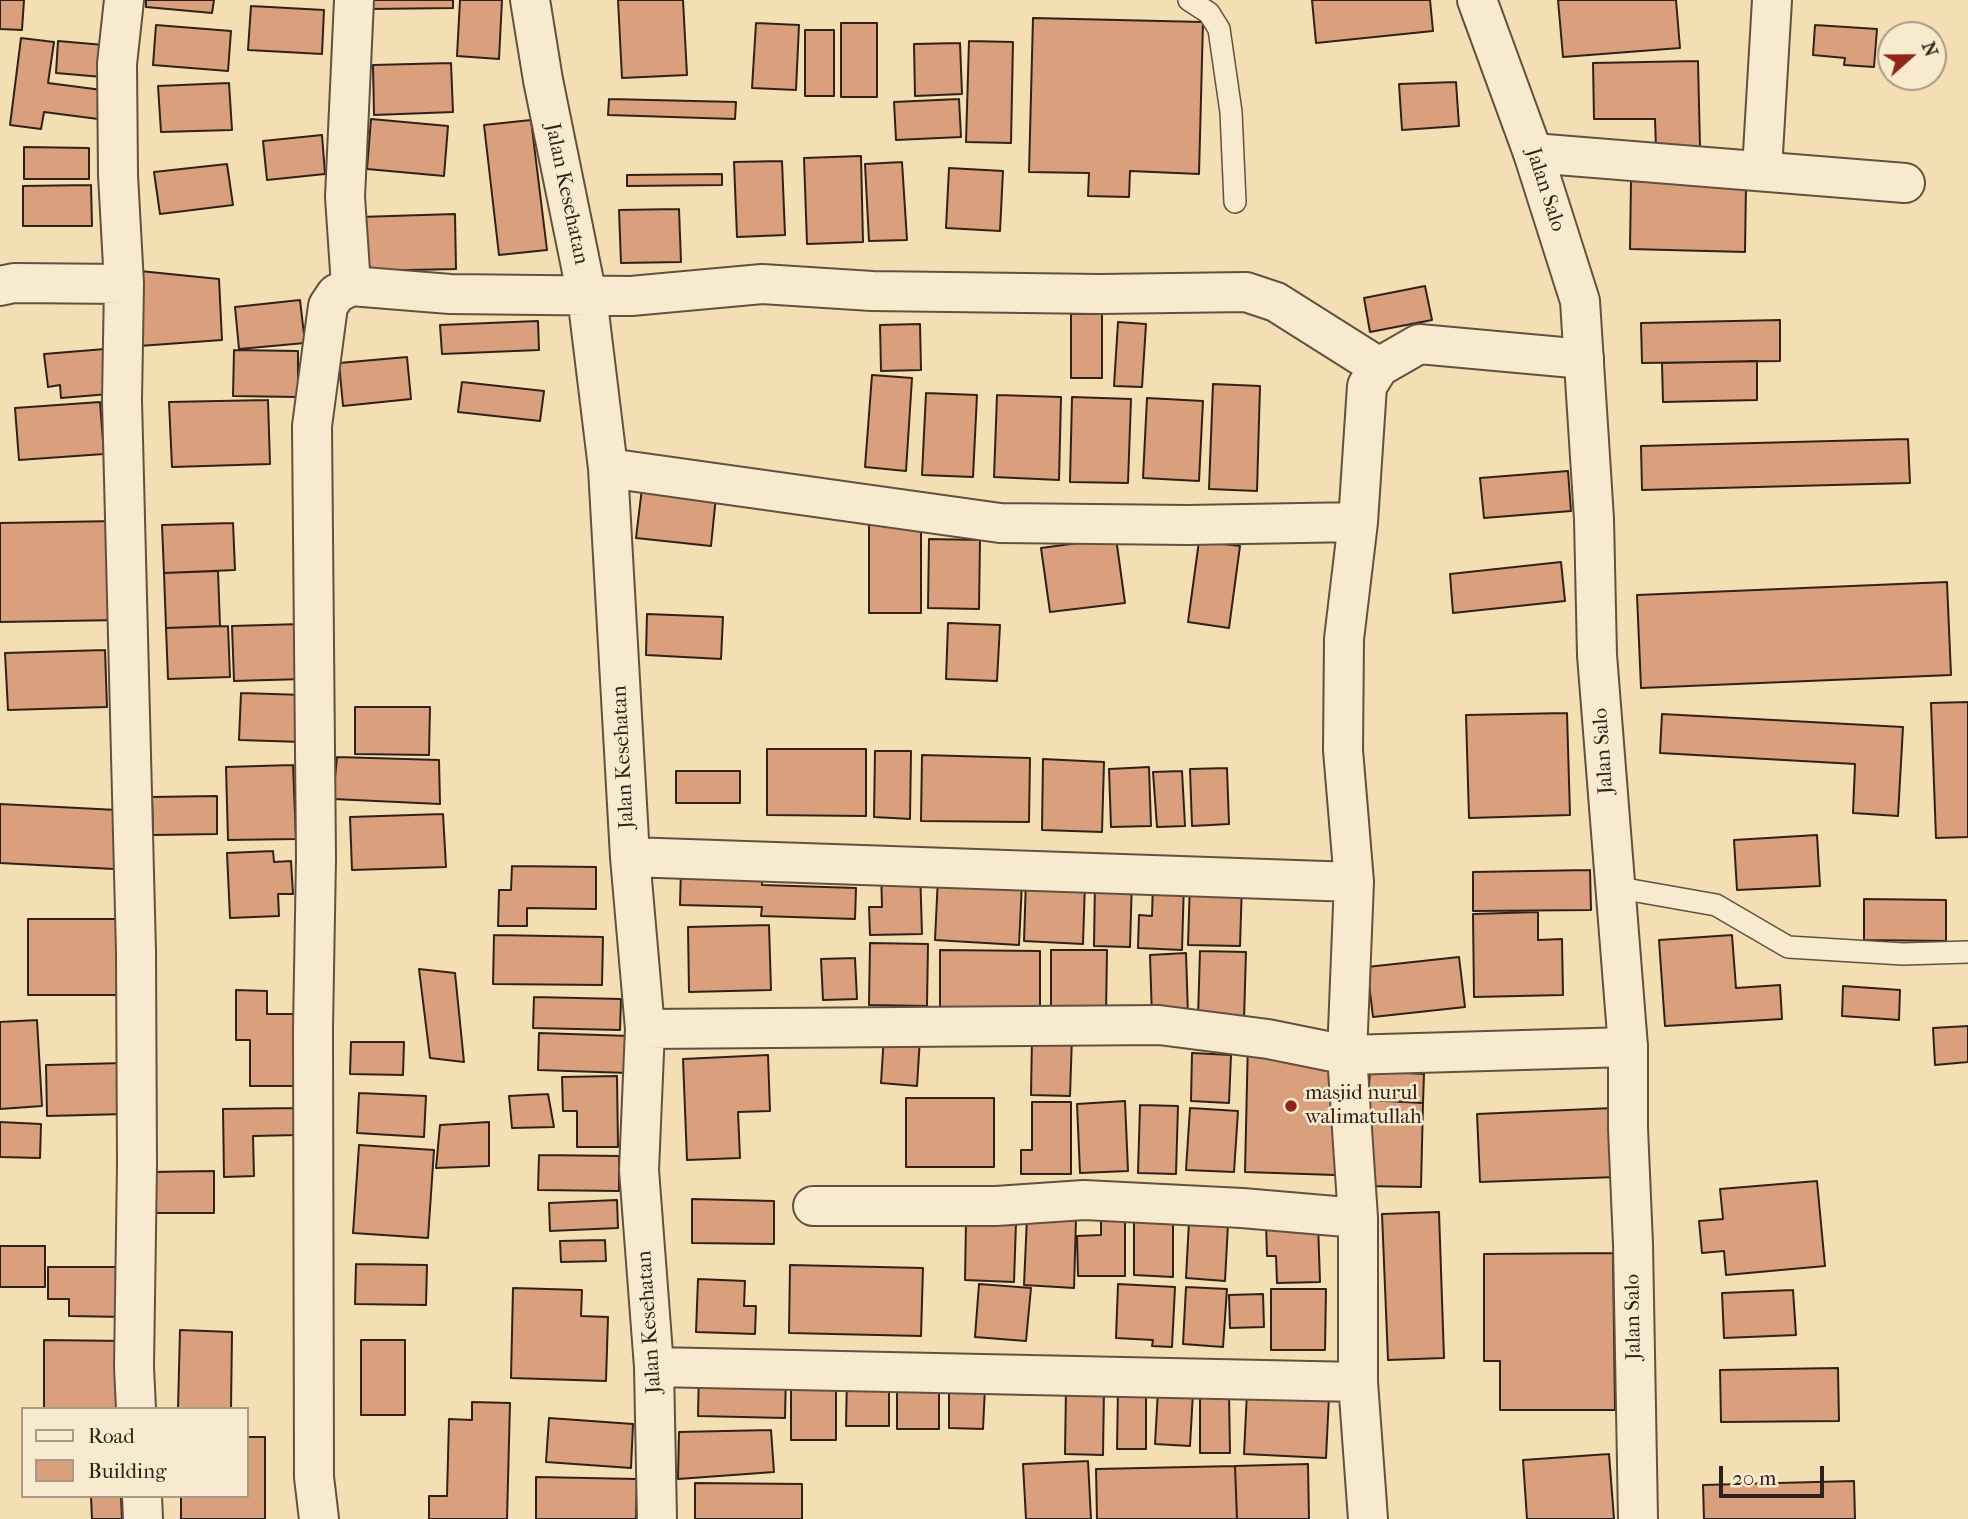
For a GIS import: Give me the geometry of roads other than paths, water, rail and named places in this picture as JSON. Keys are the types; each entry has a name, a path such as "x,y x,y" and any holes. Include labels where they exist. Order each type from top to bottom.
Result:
{"street":[{"path":"124,0 117,64 118,175 124,284 122,400 136,951 136,1407"},
{"path":"351,286 345,197 355,0"},
{"name":"Jalan Kesehatan","path":"530,0 542,80 587,296 608,468 630,857 645,1029 639,1170 654,1367 657,1519"},
{"name":"Jalan Salo","path":"1477,0 1533,153 1580,301 1594,519 1597,655 1628,1047 1638,1519"},
{"path":"1762,170 1772,0"},
{"path":"1533,153 1905,183"},
{"path":"0,286 14,283 124,284"},
{"path":"319,1519 314,1477 313,1028 316,858 312,426 328,306 336,294 351,286 450,294 631,296 762,284 872,291 1100,294 1246,292 1276,302 1378,367"},
{"path":"1368,1519 1358,1382 1358,1218 1347,1055 1354,882 1343,750 1345,639 1358,522 1367,386 1378,367 1419,344 1584,359"},
{"path":"608,468 1000,523 1188,525 1358,522"},
{"path":"630,857 1354,882"},
{"path":"645,1029 1159,1025 1268,1039 1347,1055 1628,1047"},
{"path":"813,1206 996,1206 1084,1200 1242,1208 1358,1218"},
{"path":"654,1367 1358,1382"},
{"path":"142,1498 143,1519"}],"lane":[{"path":"1189,0 1209,13 1219,29 1231,112 1235,202"},
{"path":"1614,887 1716,905 1788,947 1903,954 1968,952"}],"place":[{"name":"masjid nurul walimatullah","path":"1291,1106"}]}
